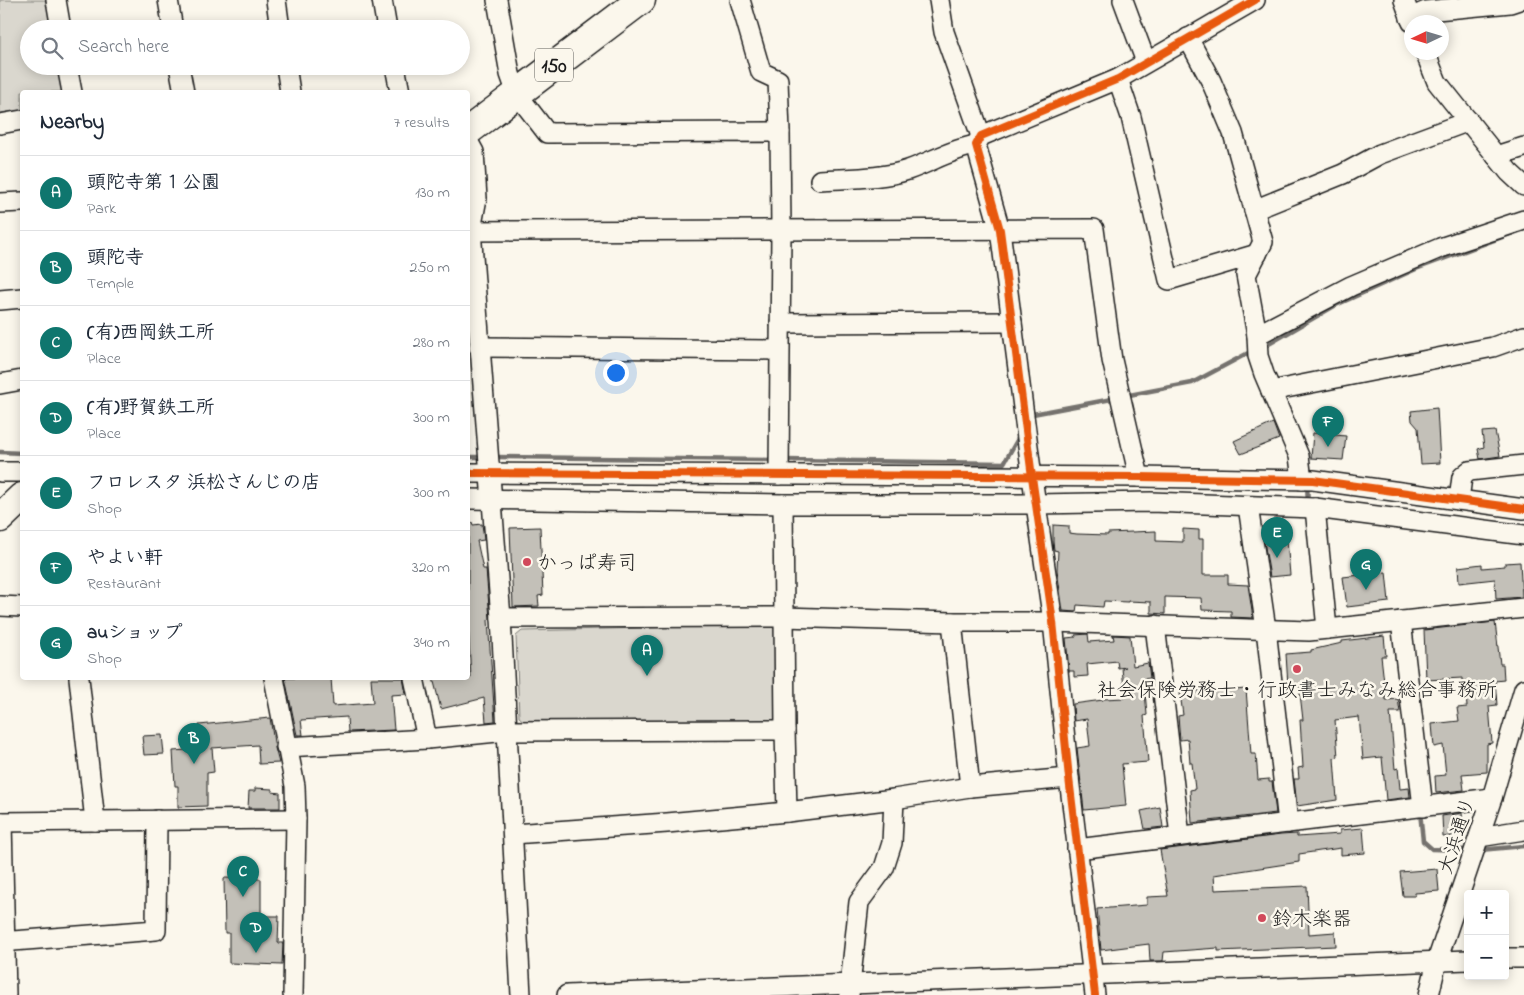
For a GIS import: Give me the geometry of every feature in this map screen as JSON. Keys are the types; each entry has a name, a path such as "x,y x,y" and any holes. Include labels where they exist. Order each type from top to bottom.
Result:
{"highway":[{"name":"150","path":"470,130 640,0"},
{"path":"0,518 16,499"}],"street":[{"path":"56,0 59,20"},
{"path":"168,0 171,20"},
{"path":"276,0 279,20"},
{"path":"382,0 385,20"},
{"path":"497,0 510,74 516,94 547,132 780,132"},
{"path":"740,0 761,72 778,80 781,230 778,475"},
{"path":"939,0 944,32 979,140 1000,230 1053,622 1069,778 1095,995"},
{"path":"1123,0 1146,62"},
{"path":"820,180 881,175 906,170 963,147 1118,78 1255,0"},
{"path":"1404,0 1409,15"},
{"path":"1419,15 1426,11 1510,3 1520,0"},
{"path":"1188,38 1211,81 1233,133 1263,242 1246,275 1257,335 1258,356 1299,456 1302,480"},
{"path":"1428,60 1437,82 1509,172 1524,186"},
{"path":"69,75 72,90"},
{"path":"181,75 184,90"},
{"path":"287,75 290,90"},
{"path":"397,75 400,90"},
{"path":"1118,78 1131,117 1169,280 1257,254"},
{"path":"0,124 20,120"},
{"path":"1254,210 1343,174 1380,154 1469,122"},
{"path":"470,145 474,152 477,198 470,227"},
{"path":"1496,156 1524,146"},
{"path":"0,203 20,202"},
{"path":"1257,335 1351,286 1440,248 1524,220"},
{"path":"470,231 1094,229 1112,360 1139,477"},
{"path":"470,243 501,618 521,995"},
{"path":"0,300 20,298"},
{"path":"780,323 1012,322"},
{"path":"1271,391 1493,346 1524,336"},
{"path":"479,347 779,350"},
{"path":"0,384 20,380"},
{"path":"1459,500 1462,477 1469,471 1524,465"},
{"path":"0,472 20,472"},
{"path":"470,473 1032,476 1313,480 1524,509"},
{"path":"470,499 783,504 1150,502 1315,508 1524,535"},
{"path":"783,504 787,812"},
{"path":"1248,506 1266,630 1288,822"},
{"path":"1315,508 1327,629"},
{"path":"0,606 20,607"},
{"path":"501,618 783,617 952,622 1053,622 1309,631 1524,608"},
{"path":"952,622 970,787"},
{"path":"1401,622 1423,807"},
{"path":"1155,625 1180,836"},
{"path":"79,680 95,821"},
{"path":"274,680 295,786 293,995"},
{"path":"414,680 427,740"},
{"name":"大浜通り","path":"1429,995 1437,961 1492,798 1524,689"},
{"path":"286,747 427,740 508,731 785,730"},
{"path":"513,834 787,812 894,799 970,787 1069,778"},
{"path":"1077,849 1492,798"},
{"path":"849,990 860,902 884,868 890,852 894,799"},
{"path":"6,995 2,941 1,822 296,819"},
{"path":"2,941 156,930 156,820"},
{"path":"1479,836 1524,830"},
{"path":"1509,958 1524,958"},
{"path":"566,995 978,987 1092,974 1464,960"}],"shaded area":[{"path":"0,0 53,0 56,20 20,20 20,75 65,75 68,90 20,90 20,110 0,113"},
{"path":"772,625 777,629 777,719 772,724 526,723 519,717 516,636 522,631"}],"building":[{"path":"1437,408 1440,463 1421,464 1418,428 1412,421 1411,411"},
{"path":"1273,423 1279,439 1241,454 1234,441"},
{"path":"1495,431 1500,456 1480,459 1478,449 1484,447 1482,432"},
{"path":"1313,433 1346,436 1343,460 1311,458"},
{"path":"470,522 472,522 473,525 482,524 484,540 477,541 483,569 486,569 495,721 486,722 484,698 441,709 434,680 470,680 471,678"},
{"path":"1053,525 1069,526 1069,533 1077,534 1108,535 1108,533 1156,531 1156,541 1183,542 1183,529 1199,530 1199,539 1203,539 1203,575 1228,575 1228,584 1248,585 1253,618 1231,617 1231,611 1202,610 1201,598 1165,597 1165,614 1151,613 1151,602 1128,601 1104,601 1103,607 1077,605 1076,612 1063,611 1057,570 1058,551 1054,550 1053,542"},
{"name":"かっぱ寿司","path":"540,527 543,595 538,596 539,606 513,607 510,528"},
{"path":"1287,540 1290,575 1270,577 1264,541"},
{"path":"1520,562 1522,597 1496,599 1495,579 1459,583 1458,567 1482,564 1482,568 1505,566 1505,563"},
{"path":"1386,572 1389,602 1347,607 1343,577"},
{"path":"1495,622 1504,680 1495,681 1497,705 1489,706 1492,743 1487,744 1487,772 1462,774 1464,790 1436,793 1435,776 1446,775 1443,745 1434,747 1432,724 1459,721 1457,708 1467,707 1465,683 1462,683 1462,678 1426,680 1424,630"},
{"path":"1088,634 1089,642 1114,640 1113,635 1130,636 1133,666 1148,663 1150,678 1144,679 1147,715 1144,716 1148,762 1122,764 1126,806 1084,810 1077,748 1090,746 1087,719 1074,721 1073,704 1103,699 1125,698 1122,668 1126,667 1118,668 1117,661 1087,664 1088,676 1074,677 1074,671 1069,671 1066,638"},
{"path":"1384,636 1386,656 1381,656 1386,700 1398,699 1400,712 1390,712 1395,769 1398,768 1400,789 1409,788 1410,797 1386,800 1382,757 1363,759 1359,717 1335,720 1338,757 1334,758 1337,800 1297,806 1294,779 1299,779 1298,768 1303,767 1300,720 1303,720 1299,685 1288,686 1286,654 1311,652 1311,650 1342,643 1342,641"},
{"path":"285,680 331,680 333,706 373,703 371,680 403,680 406,694 391,695 394,730 348,732 347,717 301,720 303,735 297,735"},
{"path":"1211,689 1211,692 1246,689 1251,754 1256,754 1258,780 1269,779 1269,782 1272,782 1276,813 1192,823 1190,790 1195,789 1188,739 1180,740 1178,716 1183,715 1180,693"},
{"path":"270,718 279,763 259,764 258,745 212,748 214,772 207,773 207,806 178,807 178,786 175,786 173,751 201,749 199,725"},
{"path":"162,735 164,754 144,755 142,736"},
{"path":"255,788 272,789 272,792 280,793 280,808 248,808 249,791 255,791"},
{"path":"1160,807 1163,827 1145,829 1141,811"},
{"path":"1462,813 1464,835 1443,837 1442,816"},
{"path":"1363,828 1365,853 1341,855 1341,848 1299,854 1299,862 1214,875 1215,890 1307,886 1309,934 1335,932 1336,946 1218,951 1218,948 1164,952 1163,961 1150,961 1149,944 1101,950 1097,909 1147,905 1147,897 1168,896 1160,850 1281,835 1297,834 1297,837 1340,834 1340,830"},
{"path":"1437,869 1439,891 1415,893 1415,896 1403,896 1400,872"},
{"path":"224,878 261,879 261,916 279,916 278,943 283,943 282,965 229,963 229,933 225,933"}],"waterway":[{"path":"1262,348 1336,305 1416,269 1516,232"},
{"path":"1124,396 1192,383 1252,351"},
{"path":"1030,418 1033,414 1117,398"},
{"path":"784,460 1004,463 1020,435"},
{"path":"0,452 20,453"},
{"path":"470,457 484,457"},
{"path":"494,457 774,460"},
{"path":"1307,484 1308,503"},
{"path":"1420,812 1423,841 1432,849 1470,850"},
{"path":"1480,850 1524,846"}],"cycle path":[{"path":"1095,995 1069,778 1053,622 1000,230 976,145 981,136 1118,79 1255,0"},
{"path":"470,473 1139,477 1313,480 1524,509"}],"place":[{"name":"やよい軒","path":"1328,447"},
{"name":"フロレスタ 浜松さんじの店","path":"1277,558"},
{"name":"かっぱ寿司","path":"527,562"},
{"name":"auショップ","path":"1366,590"},
{"name":"社会保険労務士・行政書士みなみ総合事務所","path":"1297,669"},
{"name":"頭陀寺第１公園","path":"647,676"},
{"name":"頭陀寺","path":"194,764"},
{"name":"(有)西岡鉄工所","path":"243,897"},
{"name":"鈴木楽器","path":"1262,918"},
{"name":"(有)野賀鉄工所","path":"256,953"}]}
